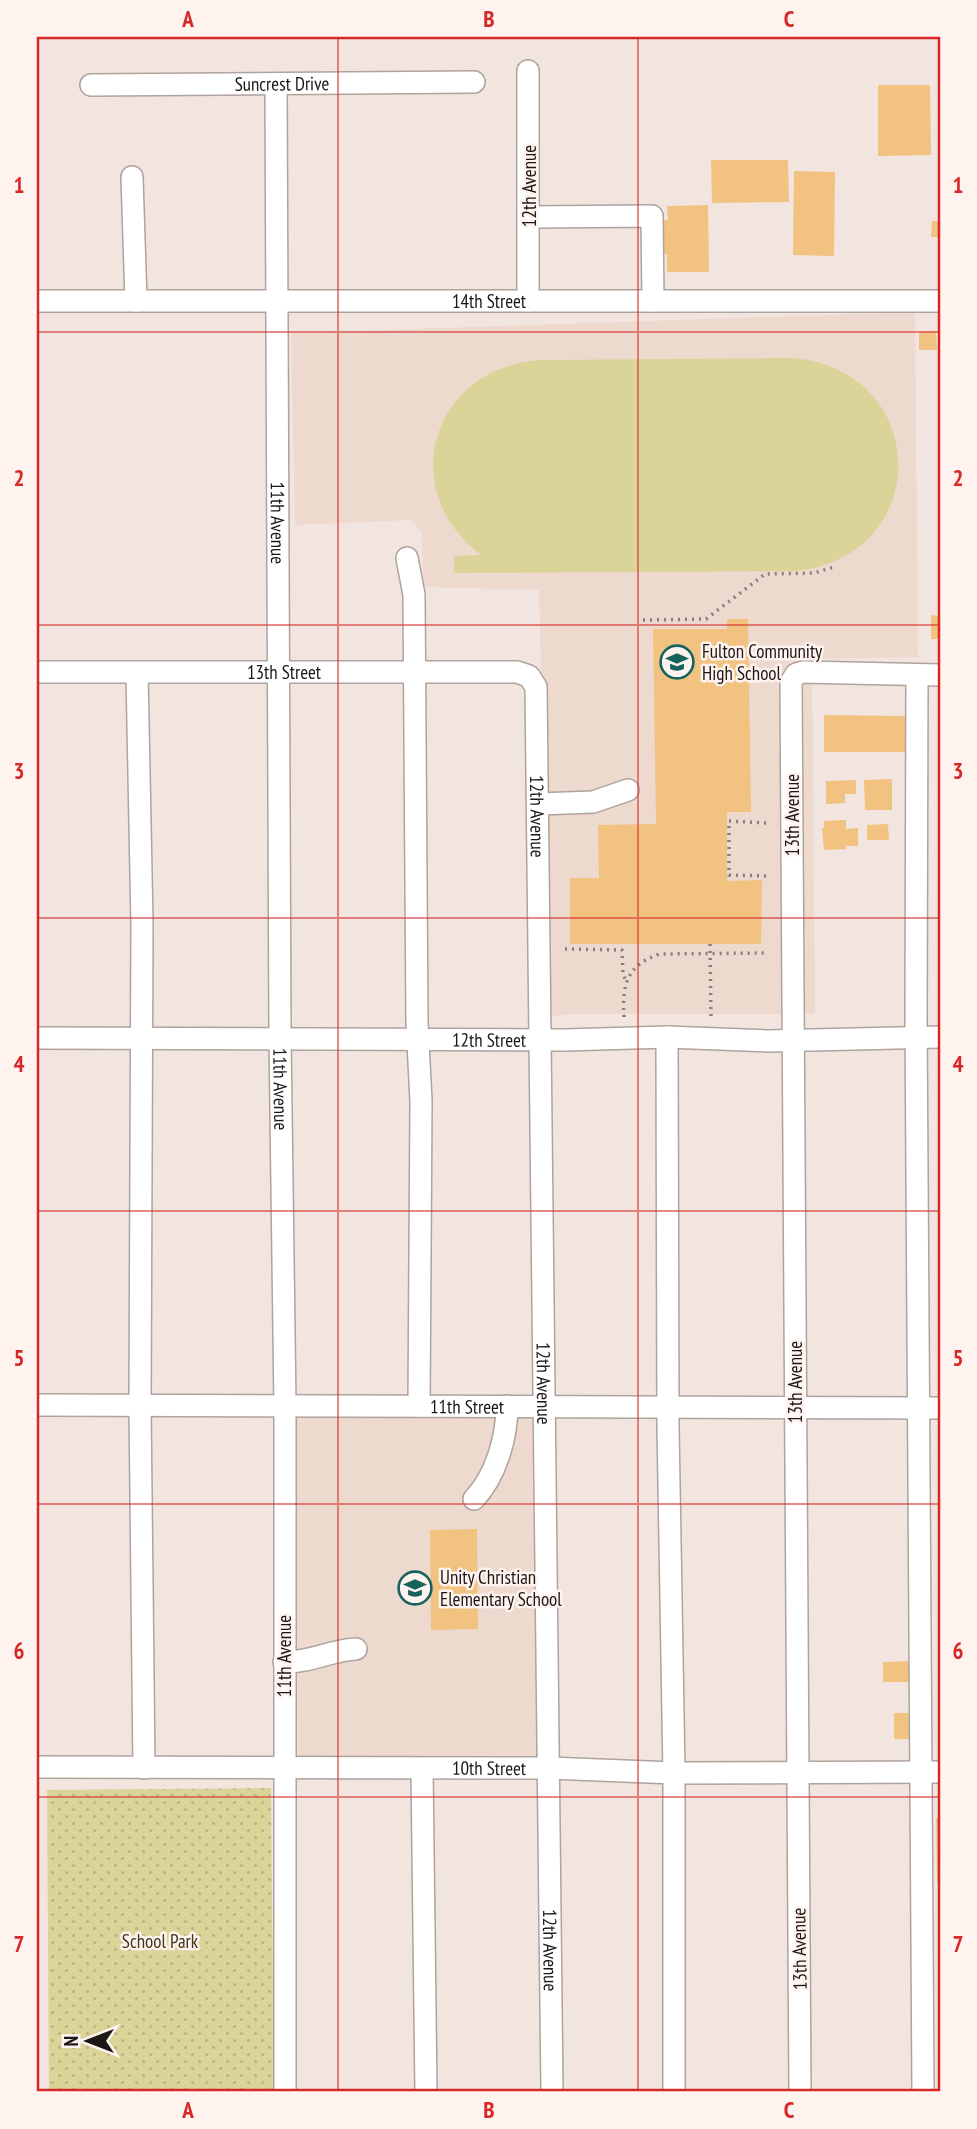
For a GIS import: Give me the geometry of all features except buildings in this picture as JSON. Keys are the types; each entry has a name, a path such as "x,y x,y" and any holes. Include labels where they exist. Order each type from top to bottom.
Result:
{"street":[{"name":"12th Avenue","path":"528,71 528,301"},
{"name":"Suncrest Drive","path":"91,85 474,82"},
{"name":"11th Avenue","path":"276,85 280,1037 285,1406 285,2092"},
{"path":"132,177 136,301"},
{"path":"529,217 652,216 653,301"},
{"name":"14th Street","path":"37,301 940,301"},
{"path":"407,558 414,595 418,1038 421,1101 419,1406"},
{"name":"13th Street","path":"37,672 517,672 529,676"},
{"path":"137,673 142,1038 140,1405 144,1768"},
{"name":"13th Avenue","path":"800,2092 791,682 796,674 917,676"},
{"path":"923,2092 930,1772 930,1408 917,1037 917,676 940,675"},
{"name":"12th Avenue","path":"529,676 536,687 539,804 552,2092"},
{"path":"539,804 593,802 628,790"},
{"path":"667,1037 674,1773 674,2092"},
{"name":"12th Street","path":"37,1038 667,1037 768,1041 940,1037"},
{"name":"11th Street","path":"37,1405 930,1408"},
{"path":"474,1499 489,1478 507,1424 507,1406"},
{"path":"284,1662 301,1662 337,1650 356,1649"},
{"name":"10th Street","path":"37,1767 549,1768 674,1773 930,1772"},
{"path":"422,1769 426,2092"}],"path":[{"path":"643,620 706,619 765,574 814,573 834,567"},
{"path":"766,823 729,821 729,875 768,876"},
{"path":"709,944 711,1017"},
{"path":"565,949 622,950 623,975 626,981"},
{"path":"624,1017 623,992 626,981 647,958 660,954 768,953"}],"shaded area":[{"name":"Fulton Community High School","path":"915,312 918,657 812,659 815,1014 571,1014 550,1017 539,590 423,587 422,532 411,520 295,525 291,333"},
{"name":"Unity Christian Elementary School","path":"294,1417 533,1417 537,1759 298,1758"}],"green space":[{"path":"792,358 838,370 871,394 892,427 898,464 892,501 873,534 840,559 794,571 454,573 454,556 481,555 454,528 439,498 433,467 437,436 451,409 472,385 502,368 539,360"},
{"name":"School Park","path":"271,1788 274,2092 49,2092 47,1790"}],"place":[{"name":"Fulton Community High School","path":"677,662"},
{"name":"Unity Christian Elementary School","path":"415,1588"}]}
